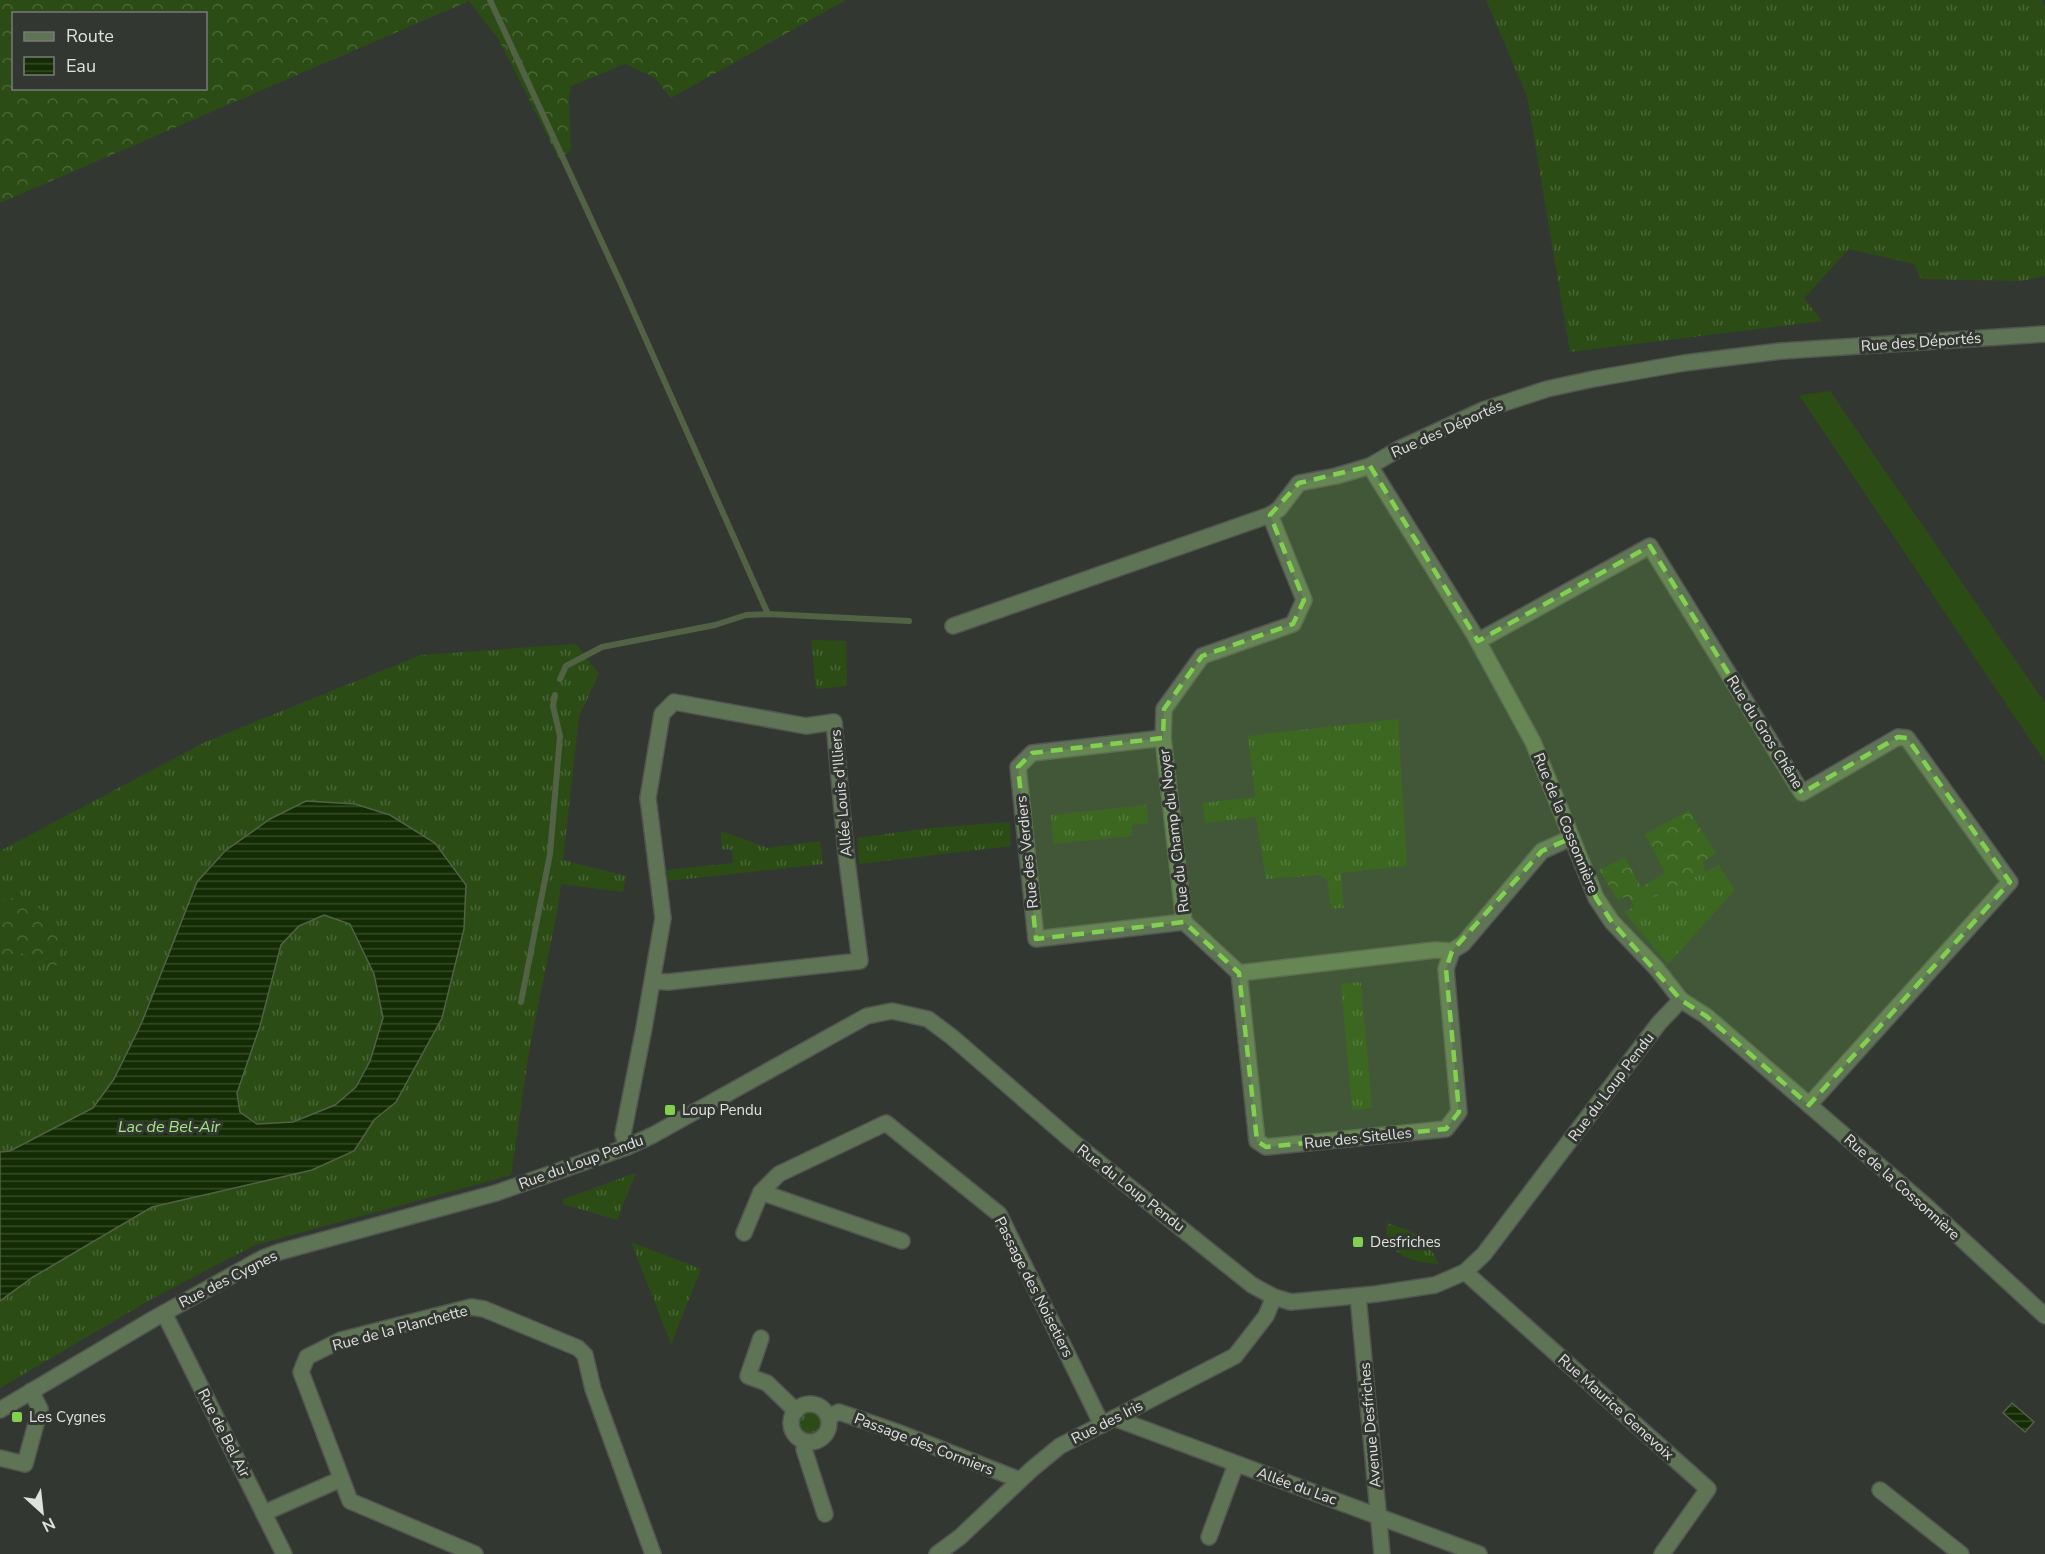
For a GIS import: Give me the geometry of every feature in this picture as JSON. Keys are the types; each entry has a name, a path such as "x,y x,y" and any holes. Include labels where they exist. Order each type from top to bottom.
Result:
{"street":[{"name":"Rue des Déportés","path":"953,626 1269,515 1279,509 1299,483 1336,476 1370,466 1400,449 1483,410 1547,389 1684,363 1781,351 2045,334"},
{"name":"Rue de la Cossonnière","path":"1370,466 1478,641 1533,742 1596,898 1612,922 1656,968 1681,1000 1706,1016 1925,1205 2045,1316"},
{"name":"Rue du Champ du Noyer","path":"1239,973 1184,922 1163,738 1164,709 1202,656 1293,624 1304,600 1269,515"},
{"name":"Rue du Gros Chêne","path":"1478,641 1650,546 1802,793 1898,737 1907,738 1914,747 2010,882 1809,1105"},
{"name":"Allée Louis d'Illiers","path":"627,1147 623,1134 663,918 648,798 662,714 674,702 806,726 834,722 846,853 860,961 653,981"},
{"name":"Rue des Verdiers","path":"1163,738 1032,753 1018,766 1036,939 1184,922"},
{"path":"1239,973 1424,951 1452,951 1463,944 1542,852 1571,838"},
{"name":"Rue des Sitelles","path":"1239,973 1257,1141 1266,1147 1446,1129 1459,1112 1446,969 1452,951"},
{"name":"Rue du Loup Pendu","path":"511,1188 627,1147 653,1135 867,1016 892,1011 928,1019 1072,1141 1252,1285 1274,1297 1291,1302 1358,1296 1435,1285 1465,1272 1485,1254 1659,1023 1681,1000"},
{"name":"Passage des Noisetiers","path":"744,1233 761,1192 779,1174 886,1123 999,1214 1108,1422"},
{"name":"Rue des Cygnes","path":"0,1410 164,1312 263,1258 511,1188"},
{"path":"761,1192 902,1241"},
{"name":"Rue Maurice Genevoix","path":"1465,1272 1708,1489 1662,1554"},
{"name":"Avenue Desfriches","path":"1358,1296 1382,1554"},
{"name":"Rue des Iris","path":"938,1554 960,1537 1060,1446 1235,1356 1266,1316 1274,1297"},
{"name":"Rue de la Planchette","path":"475,1554 350,1501 301,1372 307,1357 341,1340 471,1307 484,1309 578,1348 585,1355 593,1389 653,1554"},
{"name":"Rue de Bel Air","path":"164,1312 284,1554"},
{"path":"761,1338 748,1376 767,1383 796,1411 792,1416 792,1429 795,1435 806,1442 804,1449 825,1514"},
{"path":"0,1458 25,1464 40,1409 31,1391"},
{"name":"Passage des Cormiers","path":"796,1411 801,1407 814,1404 825,1411 828,1417 829,1428 823,1438 806,1442"},
{"name":"Passage des Cormiers","path":"828,1417 839,1412 1020,1480"},
{"name":"Allée du Lac","path":"1108,1422 1236,1464 1479,1554"},
{"path":"1209,1537 1236,1464"},
{"path":"264,1513 341,1479"},
{"path":"1880,1490 1961,1554"}],"highlighted area":[{"path":"1370,466 1478,641 1650,546 1802,793 1898,737 1907,738 2010,882 1809,1105 1706,1016 1681,1000 1612,922 1596,898 1571,838 1542,851 1452,951 1446,969 1459,1112 1446,1129 1266,1147 1257,1141 1239,973 1184,922 1036,939 1018,767 1032,753 1163,738 1164,709 1202,656 1293,624 1304,600 1270,515 1299,483"}],"green space":[{"path":"0,0 846,0 671,98 654,77 625,64 571,86 569,98 571,150 559,159 499,40 469,1 0,203"},
{"path":"1486,0 2042,0 2045,8 2045,276 2022,281 1921,279 1914,264 1849,249 1804,298 1822,321 1570,352 1527,96"},
{"path":"1830,391 2045,703 2045,762 1799,395"},
{"path":"811,640 846,641 847,686 816,689"},
{"path":"576,644 599,674 579,716 563,860 626,876 623,892 561,884 529,1051 511,1175 255,1245 155,1297 0,1388 0,851 205,742 421,655"},
{"path":"1398,719 1407,866 1341,873 1344,908 1331,909 1327,880 1319,875 1266,879 1256,817 1205,823 1203,803 1255,797 1248,736"},
{"path":"1147,805 1148,823 1131,825 1133,836 1053,844 1051,815"},
{"path":"1689,810 1716,853 1703,862 1705,872 1634,907 1628,896 1618,900 1599,870 1625,857 1641,887 1665,873 1645,834"},
{"path":"1010,822 1011,846 859,864 857,838 929,828"},
{"path":"721,831 768,848 820,841 823,864 668,881 666,870 733,863 732,850 722,849"},
{"path":"1719,865 1735,890 1668,964 1624,912"},
{"path":"27,896 59,928 59,964 51,968 19,952 0,965 0,900"},
{"path":"1361,982 1372,1108 1352,1110 1341,984"},
{"path":"636,1173 617,1220 563,1204 563,1199"},
{"path":"1387,1223 1419,1236 1439,1264 1410,1259 1395,1250 1387,1234"},
{"path":"631,1242 701,1269 671,1344"},
{"path":"810,1411 815,1412 821,1418 821,1428 815,1434 810,1435 805,1434 799,1428 798,1423 799,1418 805,1412"}],"water":[{"name":"Lac de Bel-Air","path":"306,801 355,804 390,815 435,843 466,885 464,929 442,1018 396,1102 374,1120 354,1151 312,1170 152,1207 33,1277 0,1301 0,1152 10,1151 93,1108 114,1079 142,1022 197,882 225,851 270,819","holes":["324,915 350,924 374,974 383,1018 370,1061 356,1087 335,1105 293,1122 257,1124 240,1112 237,1093 260,1026 281,945 299,926"]},
{"path":"2012,1403 2034,1422 2025,1432 2003,1413"}],"waterway":[{"path":"490,0 623,288 768,614"},
{"path":"560,679 566,666 602,647 715,625 746,615 768,614 909,621"},
{"path":"521,1002 550,854 560,736 553,706 555,695"}],"place":[{"name":"Loup Pendu","path":"670,1110"},
{"name":"Desfriches","path":"1358,1242"},
{"name":"Les Cygnes","path":"17,1417"}]}
